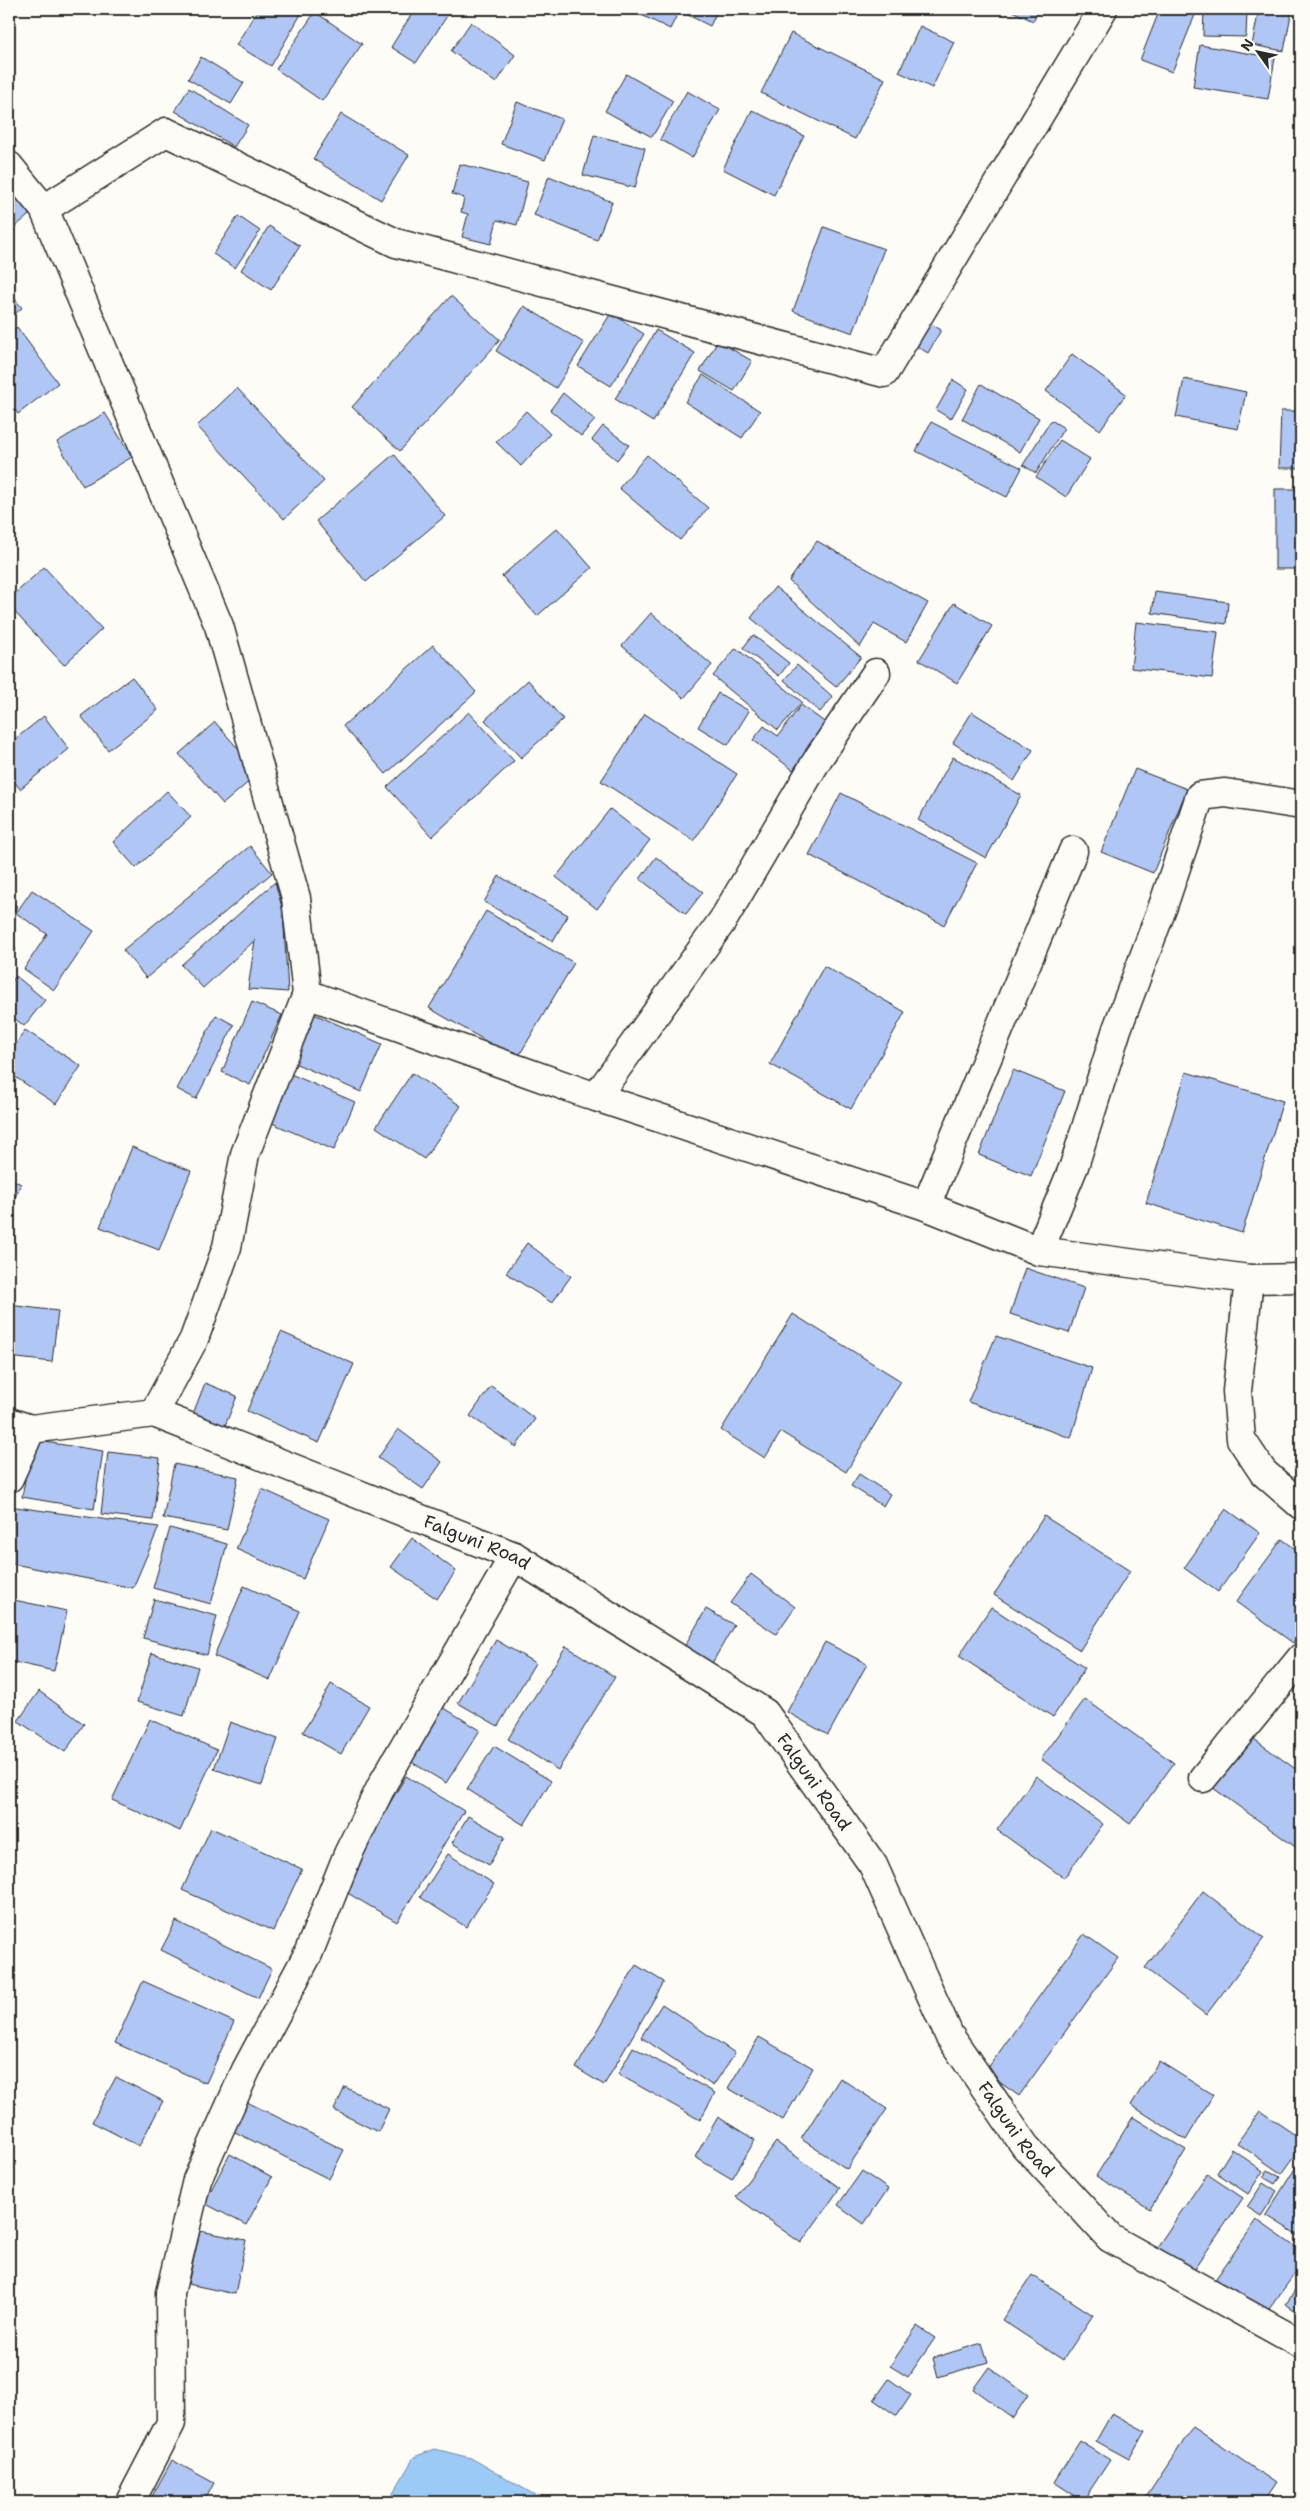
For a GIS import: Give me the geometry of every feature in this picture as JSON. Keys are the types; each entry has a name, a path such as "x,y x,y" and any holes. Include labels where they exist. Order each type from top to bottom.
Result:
{"street":[{"path":"44,209 166,132 396,243 884,373 1103,9"},
{"path":"9,166 44,209 219,626 296,898 307,994 245,1154 227,1247 194,1339 154,1413 20,1426 9,1478"},
{"path":"596,1097 723,920 819,757 876,673"},
{"path":"1038,1251 1074,1166 1118,1029 1163,906 1200,796 1225,794 1301,805"},
{"path":"926,1206 1073,851"},
{"path":"307,994 596,1097 926,1206 1038,1251 1249,1279 1301,1278"},
{"path":"1249,1279 1237,1391 1241,1439 1263,1472 1301,1505"},
{"name":"Falguni Road","path":"154,1413 514,1556 765,1713 873,1865 949,2035 1025,2146 1110,2238 1301,2344"},
{"path":"130,2502 171,2423 170,2293 197,2180 246,2070 308,1954 348,1854 383,1783 514,1556"},
{"path":"1203,1778 1301,1658"}],"water":[{"path":"435,2449 471,2458 547,2502 388,2502 414,2457"}],"building":[{"path":"258,9 304,9 271,66 236,45"},
{"path":"415,9 451,10 416,63 391,47"},
{"path":"629,9 680,9 670,29"},
{"path":"684,9 718,9 710,26 682,12"},
{"path":"887,9 898,9 895,14"},
{"path":"1008,9 1039,9 1033,21"},
{"path":"1160,9 1178,9 1195,15 1172,72 1140,60"},
{"path":"1204,9 1247,10 1246,37 1203,36"},
{"path":"1259,9 1292,9 1284,51 1252,45"},
{"path":"315,12 362,44 322,101 276,69"},
{"path":"471,22 515,55 496,83 451,51"},
{"path":"920,26 954,42 932,88 899,72"},
{"path":"791,33 885,79 855,139 761,93"},
{"path":"1200,45 1275,58 1268,99 1193,87"},
{"path":"201,57 244,83 231,104 188,79"},
{"path":"626,74 673,101 652,137 605,111"},
{"path":"189,88 248,125 234,147 175,111"},
{"path":"687,91 720,110 692,158 660,139"},
{"path":"517,102 562,119 545,160 501,144"},
{"path":"752,110 804,136 774,195 723,169"},
{"path":"341,114 409,155 381,200 313,159"},
{"path":"594,135 645,148 635,188 583,175"},
{"path":"460,164 528,182 517,225 497,220 491,244 462,237 468,214 461,212 464,198 452,194"},
{"path":"549,176 612,202 597,240 534,215"},
{"path":"9,180 35,210 9,232"},
{"path":"238,216 260,231 235,268 213,254"},
{"path":"269,226 300,246 271,290 241,270"},
{"path":"824,227 884,249 853,333 793,311"},
{"path":"9,291 22,308 9,319"},
{"path":"451,296 500,340 400,451 352,407"},
{"path":"524,306 584,343 556,388 496,351"},
{"path":"611,313 644,334 611,386 578,366"},
{"path":"922,318 941,330 928,353 907,340"},
{"path":"17,327 58,383 18,414 9,402 9,333"},
{"path":"656,330 695,353 653,422 615,399"},
{"path":"718,341 752,361 734,391 700,371"},
{"path":"1072,354 1126,394 1100,430 1046,391"},
{"path":"703,375 760,411 742,438 685,402"},
{"path":"1184,379 1246,392 1238,429 1176,417"},
{"path":"953,380 968,389 951,419 936,410"},
{"path":"981,384 1039,418 1020,452 962,419"},
{"path":"237,388 324,481 284,519 197,426"},
{"path":"563,393 595,420 581,436 550,410"},
{"path":"526,411 550,434 521,466 496,442"},
{"path":"1281,411 1301,411 1301,468 1279,468"},
{"path":"105,413 132,457 83,486 57,442"},
{"path":"1051,420 1064,428 1036,473 1023,465"},
{"path":"931,422 1022,468 1007,497 916,451"},
{"path":"603,426 629,445 617,460 592,440"},
{"path":"1060,440 1090,459 1066,497 1036,477"},
{"path":"394,454 445,516 366,582 316,521"},
{"path":"647,455 708,508 680,540 619,488"},
{"path":"1275,489 1301,489 1301,569 1275,569"},
{"path":"557,528 592,568 537,616 502,576"},
{"path":"817,541 928,603 906,642 874,624 860,647 789,581"},
{"path":"44,567 102,629 64,665 9,606 9,599"},
{"path":"775,587 861,657 836,687 751,618"},
{"path":"1155,592 1228,602 1226,624 1152,613"},
{"path":"954,603 992,626 957,683 919,660"},
{"path":"651,613 712,665 684,698 622,646"},
{"path":"1136,622 1218,632 1212,678 1131,668"},
{"path":"753,635 789,663 779,676 743,648"},
{"path":"433,645 476,692 386,774 343,726"},
{"path":"736,648 802,702 778,730 713,676"},
{"path":"797,665 833,697 820,712 784,680"},
{"path":"132,677 158,710 108,750 81,716"},
{"path":"528,680 563,719 521,758 485,720"},
{"path":"718,693 749,711 728,745 698,727"},
{"path":"801,705 827,724 793,770 753,740 764,726 778,736"},
{"path":"469,712 514,761 432,837 387,787"},
{"path":"972,712 1033,750 1014,781 953,743"},
{"path":"645,714 737,774 694,841 601,781"},
{"path":"44,716 69,749 20,789 9,775 9,744"},
{"path":"215,722 259,773 223,804 179,754"},
{"path":"953,757 1021,795 986,858 918,820"},
{"path":"1135,769 1187,789 1153,873 1101,852"},
{"path":"167,791 191,817 136,868 113,842"},
{"path":"841,793 977,863 944,925 809,855"},
{"path":"610,809 650,840 597,909 556,877"},
{"path":"9,831 14,842 9,845"},
{"path":"250,846 272,873 146,978 123,950"},
{"path":"656,857 703,892 686,914 640,879"},
{"path":"499,876 568,915 553,941 484,902"},
{"path":"275,882 283,911 288,992 248,989 255,940 203,988 181,965"},
{"path":"32,890 94,931 54,990 24,969 47,934 16,913"},
{"path":"9,901 17,906 9,920"},
{"path":"486,911 574,963 517,1059 429,1008"},
{"path":"9,945 16,949 9,960"},
{"path":"824,966 905,1012 851,1109 770,1064"},
{"path":"16,976 45,1000 24,1026 9,1014 9,985"},
{"path":"252,1002 282,1015 250,1085 222,1072"},
{"path":"314,1014 382,1044 361,1092 292,1062"},
{"path":"216,1015 234,1025 196,1099 177,1089"},
{"path":"25,1030 81,1066 56,1104 9,1073 9,1055"},
{"path":"1013,1070 1065,1091 1031,1176 979,1155"},
{"path":"286,1072 355,1102 334,1150 265,1120"},
{"path":"1186,1072 1283,1101 1242,1233 1146,1203"},
{"path":"412,1073 461,1106 424,1159 376,1127"},
{"path":"132,1147 191,1171 159,1250 100,1227"},
{"path":"9,1178 21,1184 9,1211"},
{"path":"527,1243 571,1276 552,1303 506,1273"},
{"path":"1025,1268 1084,1288 1069,1333 1010,1314"},
{"path":"9,1305 58,1311 52,1362 9,1357"},
{"path":"793,1314 901,1381 846,1472 781,1432 765,1458 721,1430"},
{"path":"281,1332 354,1364 319,1443 247,1411"},
{"path":"996,1336 1092,1368 1071,1438 968,1402"},
{"path":"205,1383 237,1396 223,1431 191,1419"},
{"path":"491,1386 535,1419 516,1447 470,1416"},
{"path":"398,1429 442,1462 423,1489 378,1458"},
{"path":"32,1440 103,1451 94,1509 22,1497"},
{"path":"108,1452 160,1458 153,1520 101,1514"},
{"path":"174,1464 238,1477 227,1530 163,1518"},
{"path":"859,1474 890,1494 883,1506 851,1486"},
{"path":"262,1489 329,1519 303,1579 236,1549"},
{"path":"9,1506 159,1527 133,1588 9,1563"},
{"path":"1226,1509 1260,1533 1218,1592 1184,1568"},
{"path":"1044,1516 1130,1571 1080,1650 994,1595"},
{"path":"170,1528 227,1544 211,1604 153,1588"},
{"path":"412,1538 456,1571 437,1599 391,1567"},
{"path":"1282,1539 1301,1553 1301,1632 1293,1643 1236,1602"},
{"path":"751,1574 795,1607 776,1634 730,1603"},
{"path":"244,1586 300,1611 270,1680 214,1656"},
{"path":"9,1599 67,1611 54,1671 9,1661"},
{"path":"154,1599 217,1616 207,1655 143,1638"},
{"path":"991,1607 1085,1668 1053,1717 959,1656"},
{"path":"706,1609 734,1625 707,1672 679,1656"},
{"path":"496,1640 535,1663 498,1726 458,1703"},
{"path":"825,1642 867,1664 828,1735 787,1712"},
{"path":"566,1646 615,1677 558,1770 508,1739"},
{"path":"152,1653 198,1667 184,1716 137,1702"},
{"path":"331,1684 369,1706 341,1754 303,1732"},
{"path":"39,1691 84,1724 65,1752 18,1721"},
{"path":"1085,1699 1174,1763 1130,1824 1041,1759"},
{"path":"441,1706 480,1730 446,1783 408,1760"},
{"path":"150,1719 217,1750 180,1831 112,1800"},
{"path":"230,1722 278,1739 262,1785 214,1769"},
{"path":"1243,1731 1301,1773 1301,1851 1206,1783"},
{"path":"494,1746 551,1781 524,1825 467,1789"},
{"path":"406,1776 464,1811 397,1922 339,1888"},
{"path":"1036,1776 1103,1824 1064,1878 997,1830"},
{"path":"468,1816 505,1837 489,1865 452,1843"},
{"path":"211,1828 302,1869 273,1931 182,1890"},
{"path":"448,1854 494,1884 466,1927 420,1897"},
{"path":"1203,1891 1264,1938 1206,2015 1145,1968"},
{"path":"176,1921 272,1969 258,1998 161,1950"},
{"path":"1084,1934 1118,1958 1019,2096 985,2072"},
{"path":"636,1965 664,1982 604,2085 576,2068"},
{"path":"143,1981 234,2022 206,2083 115,2043"},
{"path":"662,2004 735,2053 713,2086 641,2037"},
{"path":"759,2037 813,2068 783,2120 728,2088"},
{"path":"633,2047 715,2093 700,2120 618,2074"},
{"path":"1159,2061 1213,2095 1186,2140 1131,2105"},
{"path":"116,2077 163,2101 139,2146 92,2122"},
{"path":"840,2078 887,2109 847,2169 801,2139"},
{"path":"345,2087 389,2109 378,2132 334,2110"},
{"path":"247,2102 344,2150 329,2179 233,2131"},
{"path":"1260,2111 1301,2139 1301,2147 1282,2174 1237,2143"},
{"path":"718,2117 755,2140 732,2179 695,2157"},
{"path":"1133,2117 1186,2150 1150,2209 1096,2176"},
{"path":"776,2142 840,2188 801,2243 736,2197"},
{"path":"1232,2149 1263,2171 1248,2194 1217,2173"},
{"path":"230,2154 272,2177 246,2225 204,2203"},
{"path":"1301,2159 1301,2237 1266,2215"},
{"path":"1268,2170 1280,2177 1275,2184 1263,2177"},
{"path":"862,2171 888,2189 864,2224 838,2205"},
{"path":"1207,2174 1243,2198 1189,2277 1153,2253"},
{"path":"1263,2183 1277,2192 1261,2216 1247,2207"},
{"path":"1257,2220 1301,2251 1301,2265 1264,2316 1214,2281"},
{"path":"200,2231 246,2240 235,2294 188,2284"},
{"path":"1032,2275 1093,2315 1063,2360 1002,2320"},
{"path":"1301,2282 1301,2315 1286,2304"},
{"path":"917,2326 935,2338 908,2377 890,2366"},
{"path":"982,2343 988,2362 938,2377 933,2358"},
{"path":"989,2367 1028,2395 1013,2418 973,2389"},
{"path":"889,2379 911,2395 897,2416 874,2400"},
{"path":"1112,2413 1145,2431 1129,2459 1096,2441"},
{"path":"1193,2427 1276,2483 1263,2502 1143,2502"},
{"path":"1080,2441 1110,2460 1083,2501 1054,2482"},
{"path":"172,2460 214,2483 204,2502 149,2502"}]}
